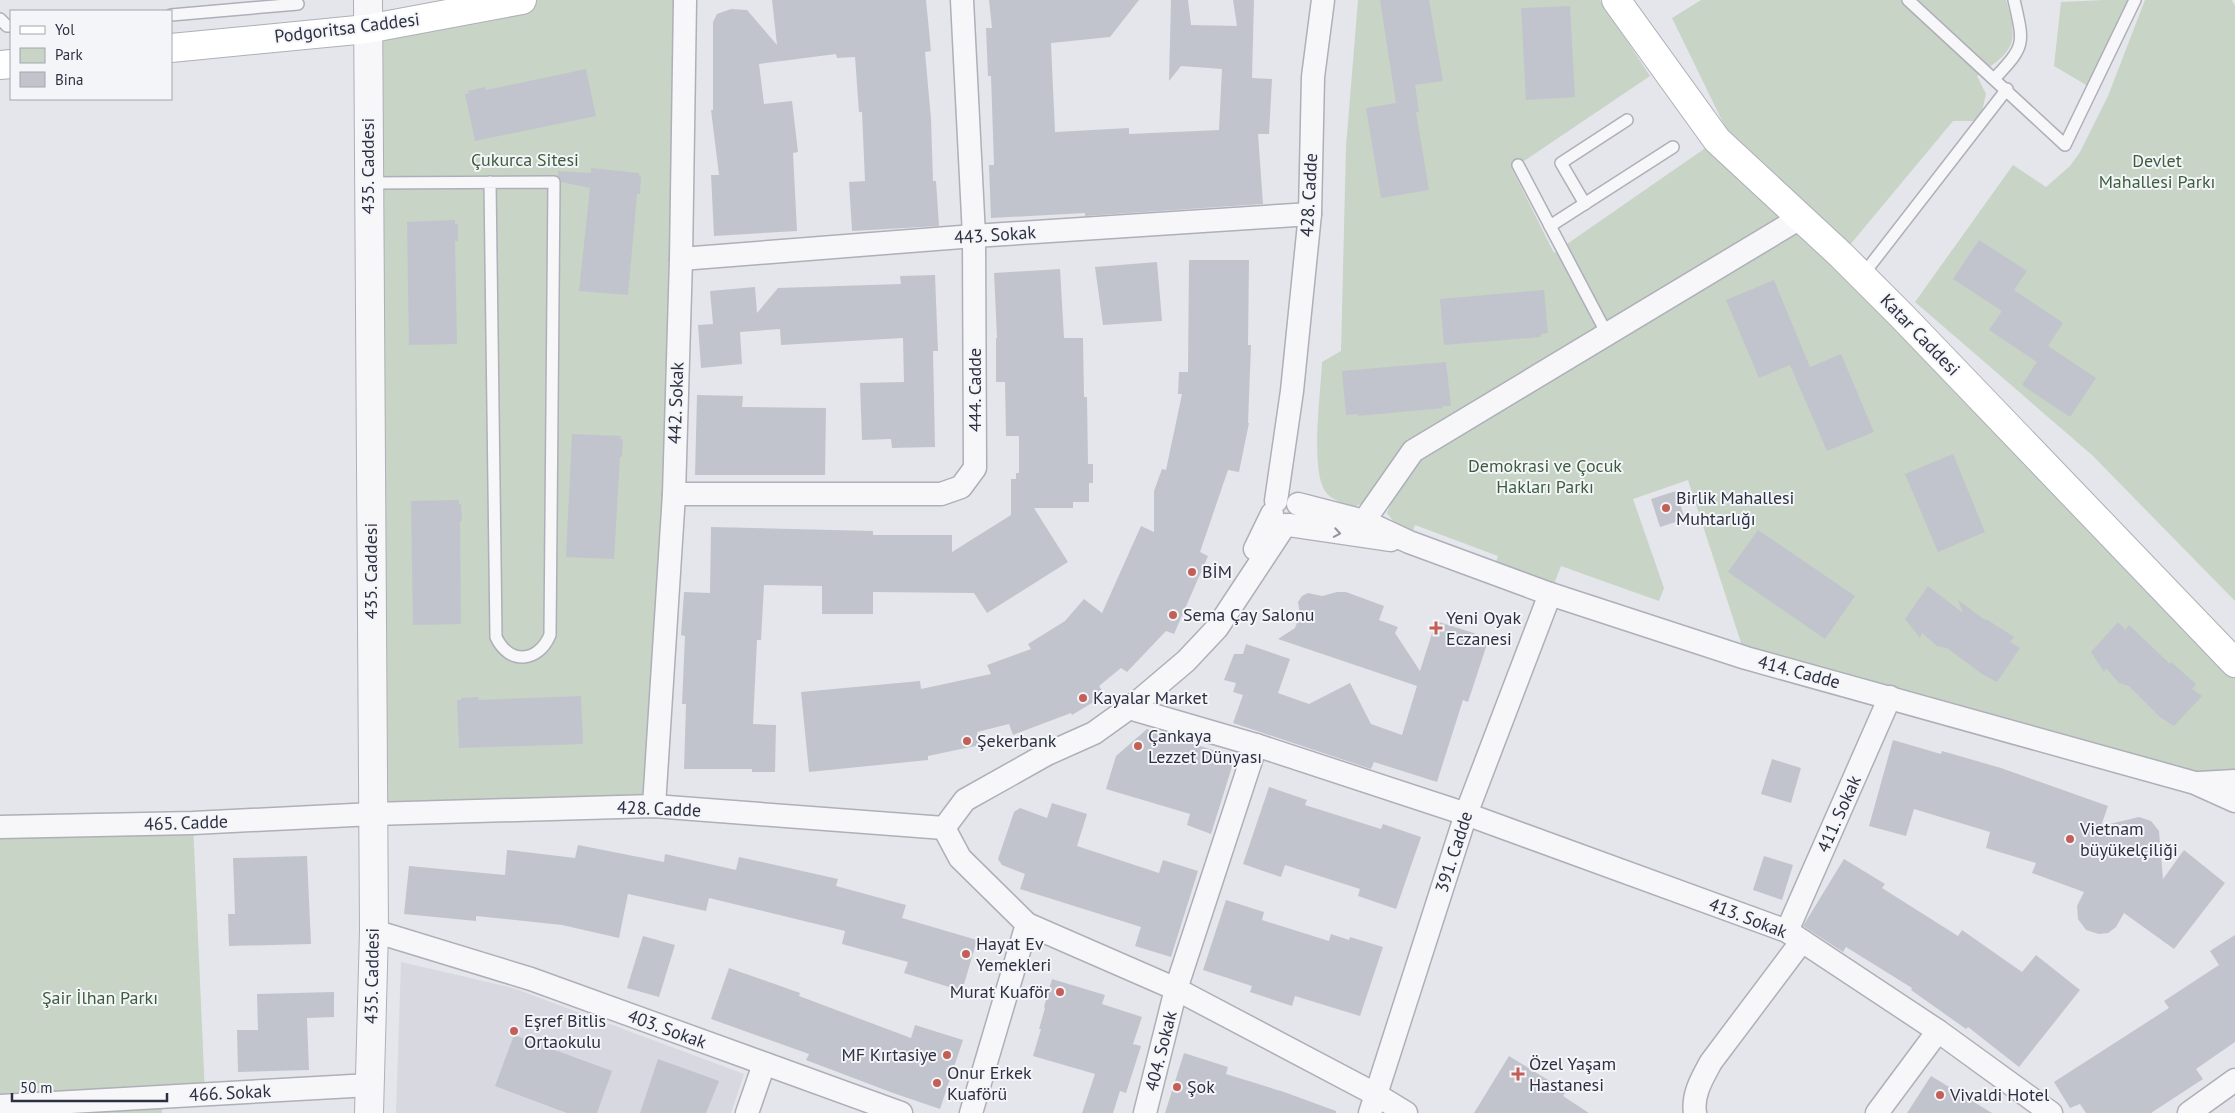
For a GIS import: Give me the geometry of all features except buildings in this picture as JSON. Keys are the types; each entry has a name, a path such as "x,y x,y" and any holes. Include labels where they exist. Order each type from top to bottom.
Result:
{"main road":[{"name":"Podgoritsa Caddesi","path":"172,48 367,29 522,0"},
{"name":"Katar Caddesi","path":"1620,1 1717,140 1862,276 2065,484 2235,664"}],"street":[{"name":"435. Caddesi","path":"368,0 374,931 369,1113"},
{"name":"442. Sokak","path":"654,806 674,494 681,259 685,0"},
{"name":"444. Cadde","path":"674,494 941,494 961,487 975,468 974,236 962,0"},
{"name":"428. Cadde","path":"1285,511 1292,391 1310,214 1313,77 1323,0"},
{"name":"443. Sokak","path":"681,259 974,236 1310,214"},
{"path":"1364,521 1413,451 1800,218"},
{"path":"1285,511 1364,521 1409,542"},
{"path":"1285,511 1361,537 1409,542"},
{"path":"1285,511 1217,628 1186,661 1129,708 1094,733 1047,754 965,800 944,828 960,858 1027,924 1176,988 1372,1104 1406,1113"},
{"name":"414. Cadde","path":"1409,542 1550,594 1746,658 2195,783"},
{"name":"391. Cadde","path":"1372,1104 1466,814 1550,594"},
{"name":"411. Sokak","path":"1695,1113 1693,1105 1700,1082 1795,936 1890,697"},
{"name":"413. Sokak","path":"1129,708 1256,745 1466,814 1795,936 1938,1031 2051,1113"},
{"name":"404. Sokak","path":"1145,1113 1176,988 1256,745"},
{"path":"2195,783 2235,781"},
{"path":"2195,783 2235,801"},
{"name":"428. Cadde","path":"373,814 654,806 944,828"},
{"name":"465. Cadde","path":"0,827 193,823 373,814"},
{"path":"971,1113 1027,924"},
{"name":"403. Sokak","path":"374,931 531,979 901,1113"},
{"path":"1877,1113 1938,1031"},
{"path":"748,1113 764,1064"},
{"path":"2189,1113 2235,1080"},
{"name":"466. Sokak","path":"0,1106 370,1085"}],"lane":[{"path":"1908,0 2007,89 2065,145 2135,0"},
{"path":"1995,78 2018,52 2021,40 2014,0"},
{"path":"172,15 298,4"},
{"path":"0,19 7,26 10,26"},
{"path":"1862,276 2007,89"},
{"path":"1585,204 1561,163 1627,120"},
{"path":"1550,226 1673,147"},
{"path":"1518,165 1607,334"},
{"path":"368,183 490,182 554,182 550,635 545,647 537,654 523,657 509,654 501,647 496,637 490,182"}],"shaded area":[{"name":"Eşref Bitlis Ortaokulu","path":"401,962 513,988 744,1074 731,1113 396,1113"}],"green space":[{"name":"Çukurca Sitesi","path":"522,0 685,0 654,806 373,814 367,29"},
{"name":"Demokrasi ve Çocuk Hakları Parkı","path":"1358,0 1600,0 1650,76 1512,169 1554,253 1717,140 2235,663 2235,781 2195,783 1746,658 1688,480 1633,499 1664,588 1659,601 1561,566 1550,594 1492,573 1498,556 1415,525 1409,542 1387,513 1412,453 1367,502 1350,508 1327,494 1321,480 1318,465 1319,409 1322,362 1341,351 1346,147"},
{"path":"1701,0 2006,0 2012,27 2012,37 2006,53 1977,76 1986,94 1982,111 1974,121 1953,121 1849,246 1732,141 1672,18"},
{"path":"2135,0 2093,89 2054,66 2061,2"},
{"name":"Devlet Mahallesi Parkı","path":"2145,0 2232,0 2235,6 2235,601 2092,455 1915,302 2013,165 2046,187 2070,166 2080,152 2108,96"},
{"name":"Şair İlhan Parkı","path":"193,823 205,1095 162,1099 162,1113 0,1113 0,827"}],"place":[{"name":"Birlik Mahallesi Muhtarlığı","path":"1666,508"},
{"name":"BİM","path":"1192,572"},
{"name":"Sema Çay Salonu","path":"1173,615"},
{"name":"Yeni Oyak Eczanesi","path":"1436,628"},
{"name":"Kayalar Market","path":"1083,698"},
{"name":"Şekerbank","path":"967,741"},
{"name":"Çankaya Lezzet Dünyası","path":"1138,746"},
{"name":"Vietnam büyükelçiliği","path":"2070,839"},
{"name":"Hayat Ev Yemekleri","path":"966,954"},
{"name":"Murat Kuaför","path":"1060,992"},
{"name":"Eşref Bitlis Ortaokulu","path":"514,1031"},
{"name":"MF Kırtasiye","path":"947,1055"},
{"name":"Özel Yaşam Hastanesi","path":"1518,1074"},
{"name":"Onur Erkek Kuaförü","path":"937,1083"},
{"name":"Şok","path":"1177,1087"},
{"name":"Vivaldi Hotel","path":"1940,1095"}]}
